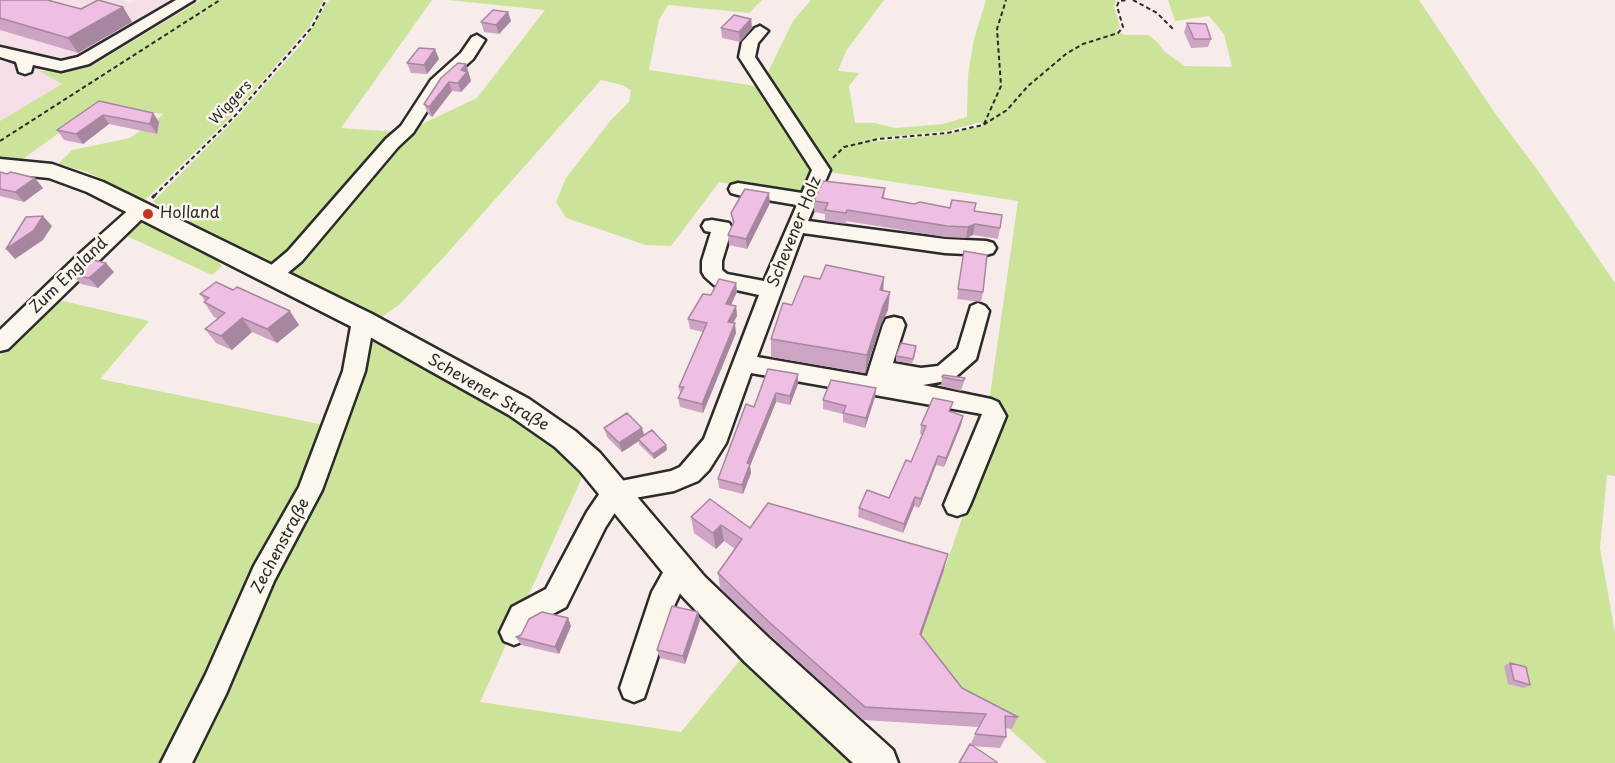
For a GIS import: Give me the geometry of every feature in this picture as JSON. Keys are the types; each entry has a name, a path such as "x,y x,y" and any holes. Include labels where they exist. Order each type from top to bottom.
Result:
{"main road":[{"name":"Schevener Straße","path":"0,166 52,171 95,187 363,321 519,407 565,439 590,462 694,587 757,650 880,763"}],"street":[{"path":"0,52 24,64 61,66 82,61 186,0"},
{"path":"760,31 750,42 747,57 820,170"},
{"path":"272,276 295,256 392,143 407,129 437,83 466,56 477,40"},
{"name":"Schevener Holz","path":"615,491 674,481 689,474 714,443 771,290 820,170"},
{"path":"738,189 806,200"},
{"name":"Zum England","path":"0,343 140,210"},
{"path":"712,226 722,228 712,261 712,272 721,280 771,290"},
{"path":"796,226 945,246 986,248"},
{"path":"744,363 877,377 921,377 944,374 968,353 978,311"},
{"name":"Zechenstraße","path":"176,763 216,684 263,575 310,490 354,371 363,321"},
{"path":"877,377 894,325"},
{"path":"877,377 990,408 994,416 957,505"},
{"path":"514,632 522,616 556,598 596,520 615,491"},
{"path":"633,688 662,601 679,568"}],"path":[{"path":"0,141 220,0"},
{"name":"Wiggers","path":"140,210 234,117 312,27 326,0"},
{"path":"983,125 1001,86 997,29 1006,0"},
{"name":"Schevener Holz","path":"820,170 844,147 878,139 946,133 983,125 1007,110 1028,86 1066,54 1083,44 1118,33 1123,27 1117,6 1119,1 1128,0"},
{"path":"1133,0 1142,3 1156,13 1174,30"}],"shaded area":[{"path":"0,0 123,0 130,3 136,0 201,0 95,64 69,69 40,70 62,84 0,121"}],"green space":[{"path":"201,0 324,0 309,27 232,116 145,200 87,172 58,164 72,150 130,138 164,114 95,107 20,161 0,160 0,121 62,84 39,71 95,64"},
{"path":"329,0 432,0 341,128 398,132 280,267 231,245 153,202 237,117 303,42"},
{"path":"448,0 762,0 749,13 668,5 659,20 649,70 763,87 817,171 805,197 719,182 671,246 646,245 566,218 556,202 566,178 611,120 629,102 631,90 622,85 601,80 443,258 399,305 376,321 283,272 409,130 477,98 545,10"},
{"path":"811,0 884,0 846,51 838,71 859,73 849,86 855,123 875,123 895,128 943,124 967,117 968,75 974,39 986,0 1116,0 1114,5 1120,27 1116,31 1125,35 1148,35 1165,52 1185,66 1232,67 1224,34 1209,16 1175,21 1168,0 1419,0 1497,116 1539,172 1615,283 1615,476 1607,475 1600,548 1615,633 1615,763 1047,763 1005,725 957,701 917,648 998,415 989,402 1018,201 823,171 765,78 793,21","holes":["981,122 983,126 947,134 871,142 877,138 947,131"]},
{"path":"138,220 215,258 222,266 212,275 120,233"},
{"path":"59,300 149,321 100,379 324,425 277,529 303,522 368,334 499,404 585,471 480,702 681,732 746,653 870,763 0,763 0,356"}],"building":[{"path":"0,0 47,0 81,9 98,0 123,7 68,38 0,18"},
{"path":"493,10 508,12 496,25 481,22"},
{"path":"734,15 751,19 739,32 721,28"},
{"path":"1187,23 1206,24 1211,39 1194,39"},
{"path":"419,48 435,49 424,65 407,63"},
{"path":"458,63 466,64 461,70 467,72 458,83 449,82 429,107 424,104 441,78"},
{"path":"99,101 153,113 150,124 103,115 76,134 57,130"},
{"path":"0,172 7,174 11,172 35,178 15,192 0,189"},
{"path":"823,181 885,188 882,198 914,204 920,202 950,208 952,200 976,203 974,211 1002,215 1000,228 975,224 968,227 947,226 847,210 846,213 825,210 828,203 814,201"},
{"path":"745,189 769,193 746,239 728,235 734,222 731,213"},
{"path":"43,216 34,230 6,249 26,217"},
{"path":"964,251 987,255 983,292 958,289"},
{"path":"88,259 106,263 89,278 72,275"},
{"path":"826,265 884,277 880,290 890,292 867,355 771,339 783,303 792,305 804,276 820,279"},
{"path":"719,279 736,283 726,304 736,306 728,322 735,323 702,404 678,398 684,387 679,387 707,323 688,319 703,294 711,295"},
{"path":"216,282 233,290 237,287 290,311 267,329 242,318 221,336 205,329 225,313 204,302 209,298 200,294"},
{"path":"901,343 916,346 913,359 896,356"},
{"path":"768,369 798,374 790,396 776,393 747,463 750,464 742,485 718,479 746,404 754,407"},
{"path":"943,375 965,378 963,381 942,377"},
{"path":"831,380 876,388 866,418 843,413 846,406 823,400"},
{"path":"933,398 953,402 949,411 963,416 946,458 938,456 921,499 915,497 904,524 859,508 867,490 889,498 906,460 911,462 926,426 921,425"},
{"path":"627,413 642,428 619,443 604,428"},
{"path":"652,430 666,445 653,454 638,439"},
{"path":"710,499 750,528 768,503 948,554 920,634 962,688 1018,717 1005,716 1006,737 975,734 986,714 865,707 769,622 718,573 742,539 721,525 713,533 691,517"},
{"path":"672,606 698,612 683,656 657,650"},
{"path":"542,612 568,618 555,647 516,637 521,635 529,619"},
{"path":"1510,663 1526,667 1530,685 1514,680"},
{"path":"970,744 997,762 997,763 959,763"}],"place":[{"name":"Holland","path":"148,214"}]}
